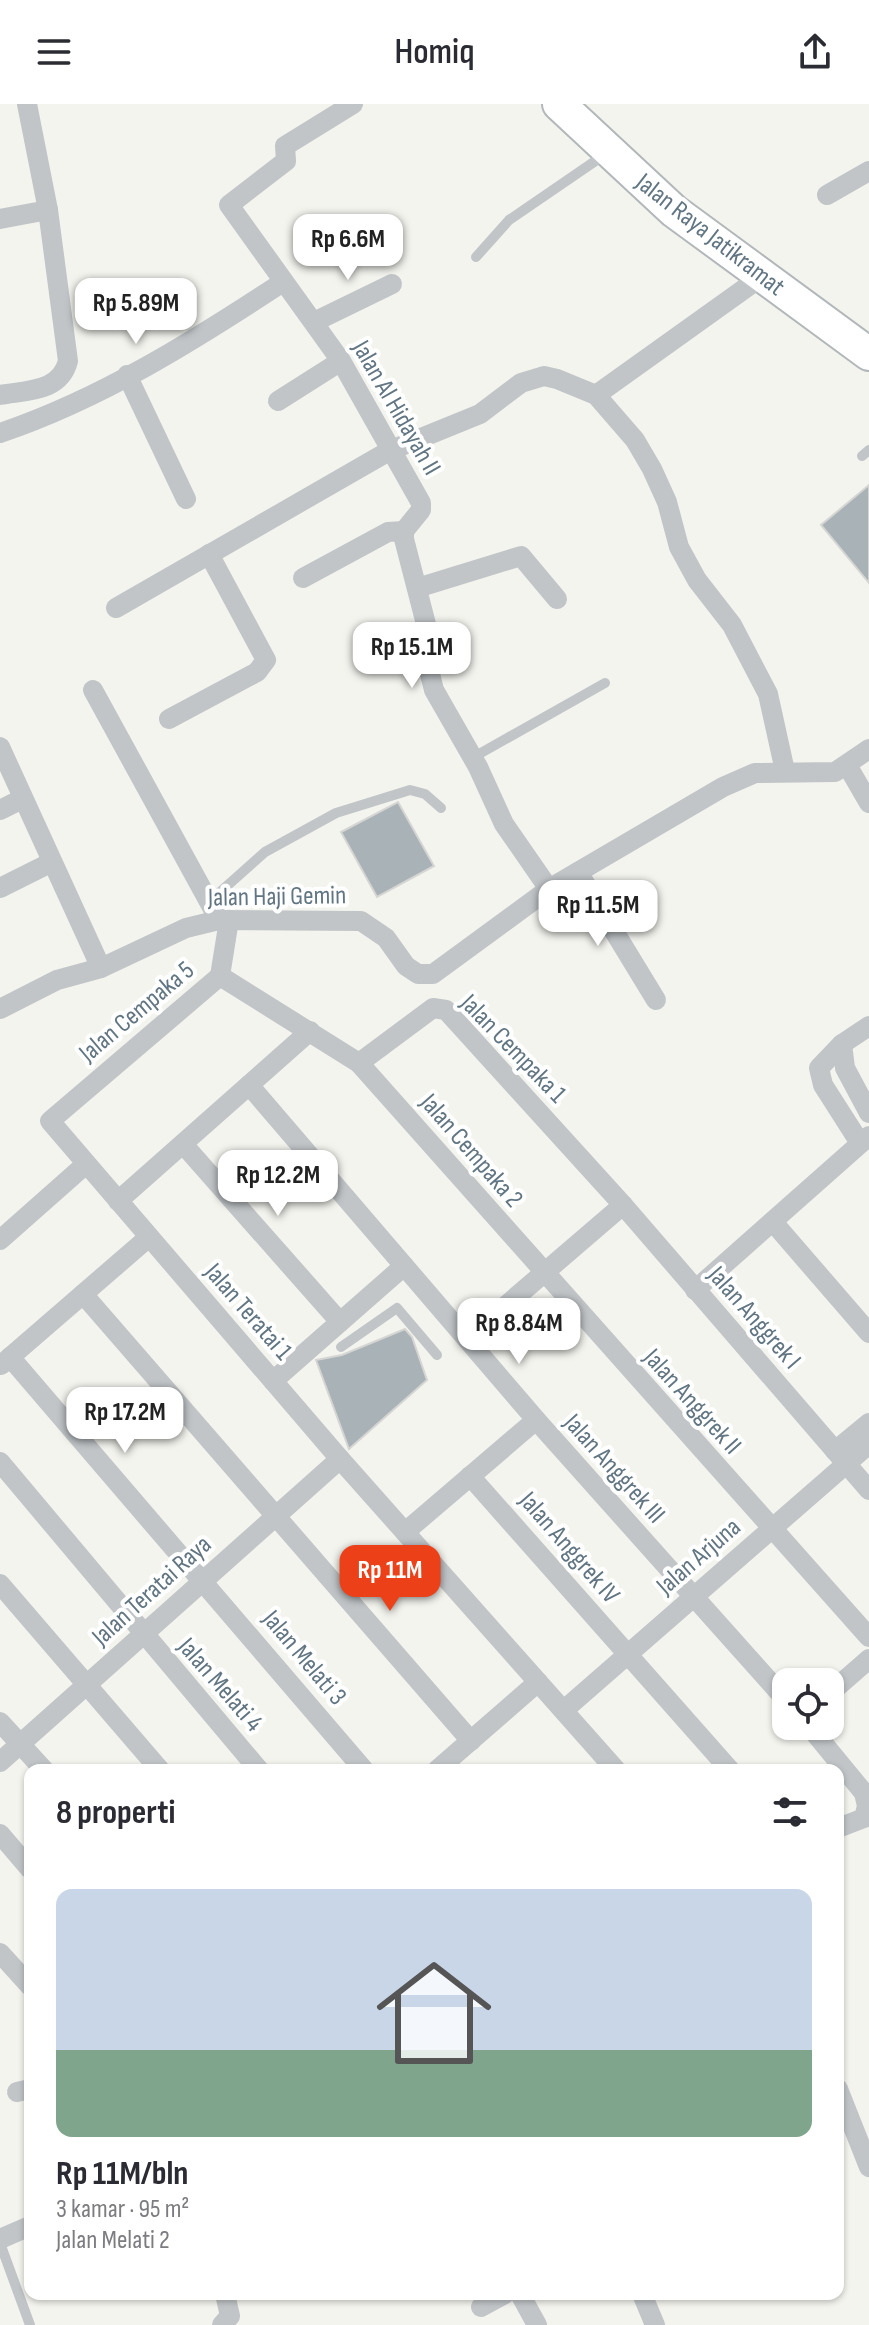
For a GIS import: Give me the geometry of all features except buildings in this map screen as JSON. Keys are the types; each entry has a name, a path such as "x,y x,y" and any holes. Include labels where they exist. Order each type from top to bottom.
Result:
{"main road":[{"name":"Jalan Raya Jatikramat","path":"559,104 674,211 869,354"}],"street":[{"path":"0,395 54,385 64,376 68,361 48,210 27,104"},
{"name":"Jalan Al Hidayah II","path":"353,104 285,146 286,161 229,205 341,361 421,503 419,515 404,531"},
{"path":"827,195 869,171"},
{"path":"0,219 48,210"},
{"path":"596,395 761,277"},
{"path":"0,433 127,375 207,332 283,282"},
{"path":"314,322 392,284"},
{"path":"278,401 341,361"},
{"path":"127,375 186,499"},
{"path":"116,608 389,451 480,414 521,383 535,377 557,379 596,395 635,440 652,469 667,502 679,547 697,580 732,625 768,694 785,771"},
{"path":"303,578 388,532 404,531 407,559 427,628 429,670 434,690 504,824 549,889"},
{"path":"169,719 257,672 266,660 209,554"},
{"path":"417,588 521,556 557,599"},
{"path":"93,690 210,901 224,920 220,976"},
{"path":"0,747 101,968"},
{"name":"Jalan Haji Gemin","path":"0,1009 57,980 101,968 186,928 224,920 361,921 386,938 406,966 418,974 433,974 549,889 723,787 755,773 835,772 869,749"},
{"path":"847,765 869,803"},
{"path":"0,810 22,799"},
{"path":"0,888 52,862"},
{"path":"578,872 656,1000"},
{"name":"Jalan Cempaka 5","path":"86,1164 50,1121 220,976 310,1031"},
{"name":"Jalan Cempaka 1","path":"359,1063 433,1008 446,1010 623,1205"},
{"path":"695,1290 865,1140 823,1085 819,1068 842,1044 869,1026"},
{"path":"118,1201 310,1031 359,1063"},
{"path":"842,1044 845,1068 869,1113"},
{"name":"Jalan Cempaka 2","path":"359,1063 543,1273"},
{"name":"Jalan Anggrek III","path":"249,1085 536,1420 772,1685"},
{"path":"183,1144 347,1316"},
{"path":"0,1240 86,1164"},
{"name":"Jalan Teratai 1","path":"86,1164 340,1459 611,1764"},
{"path":"467,1339 623,1205"},
{"name":"Jalan Anggrek I","path":"623,1205 869,1490"},
{"path":"773,1222 869,1333"},
{"path":"5,1361 149,1237"},
{"path":"273,1381 404,1266"},
{"name":"Jalan Anggrek II","path":"543,1273 869,1637"},
{"path":"83,1294 471,1741"},
{"name":"Jalan Melati 3","path":"5,1361 205,1579 359,1764"},
{"path":"405,1532 536,1420"},
{"name":"Jalan Arjuna","path":"564,1710 770,1528 840,1458 869,1423"},
{"name":"Jalan Arjuna","path":"840,1458 869,1444"},
{"name":"Jalan Teratai Raya","path":"0,1762 340,1459"},
{"name":"Jalan Melati 4","path":"0,1462 254,1764"},
{"name":"Jalan Anggrek IV","path":"470,1476 725,1764"},
{"path":"0,1584 155,1764"},
{"path":"844,1681 869,1659"},
{"path":"444,1764 538,1682"},
{"path":"0,1722 39,1764"},
{"path":"826,1740 861,1770 867,1806 864,1818 844,1826"},
{"path":"0,1834 24,1862"},
{"path":"0,1953 24,1979"},
{"path":"844,2104 869,2167"},
{"path":"0,2241 24,2229"},
{"path":"222,2325 230,2316 226,2300"},
{"path":"481,2307 494,2300"},
{"path":"523,2300 537,2325"},
{"path":"645,2300 655,2325"}],"lane":[{"path":"476,257 509,220 609,152"},
{"path":"472,758 605,683"},
{"path":"210,901 265,852 336,813 410,790 425,794 441,808"},
{"path":"341,1347 397,1308 437,1355"},
{"path":"347,1316 369,1326"},
{"path":"0,2241 30,2325"}]}
